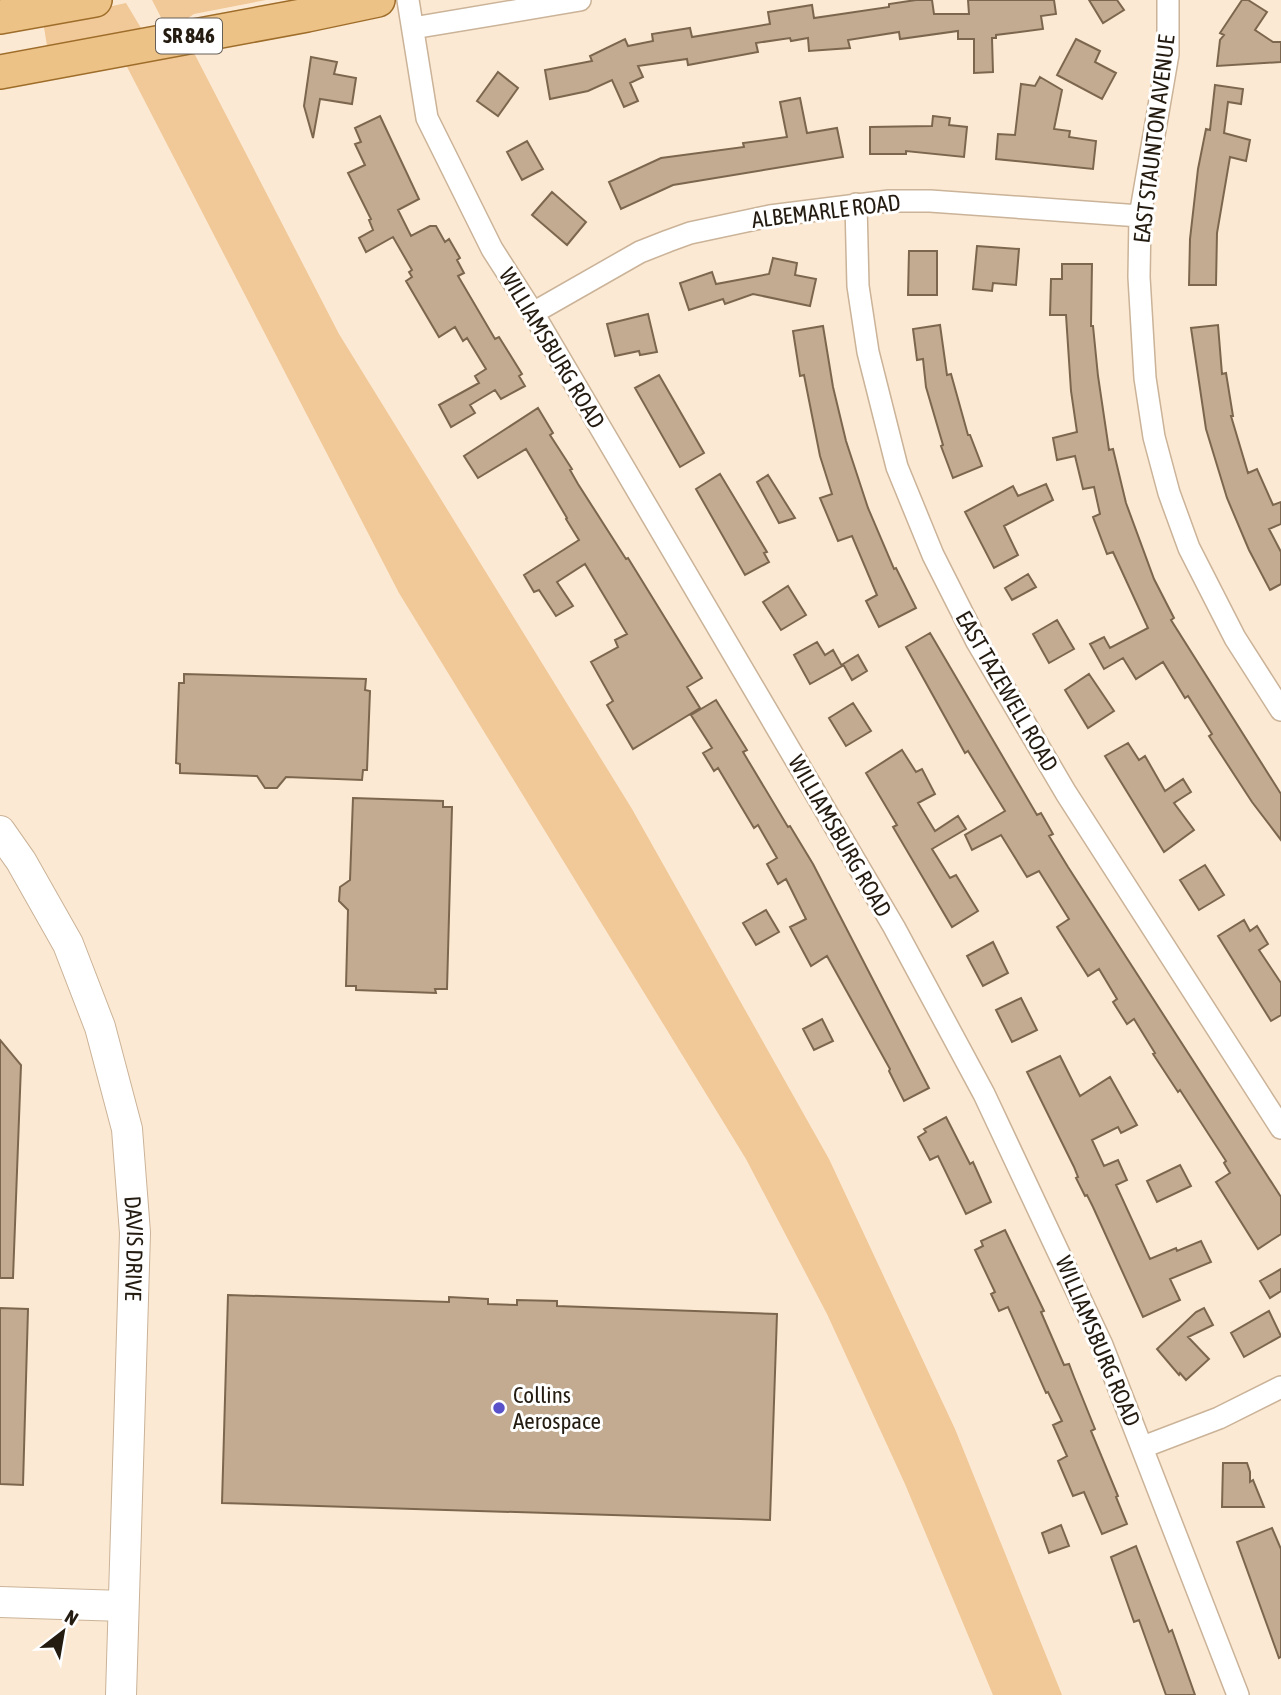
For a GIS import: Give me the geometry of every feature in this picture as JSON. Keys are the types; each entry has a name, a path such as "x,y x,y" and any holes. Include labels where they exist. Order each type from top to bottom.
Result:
{"main road":[{"path":"0,17 95,0"},
{"name":"SR 846","path":"0,72 378,0"}],"street":[{"name":"WILLIAMSBURG ROAD","path":"408,0 427,118 492,249 533,313 894,927 984,1094 1072,1277 1143,1447 1238,1695"},
{"path":"412,27 580,0"},
{"name":"EAST STAUNTON AVENUE","path":"1168,0 1168,54 1140,216 1139,277 1145,378 1154,437 1189,548 1209,591 1281,710"},
{"name":"ALBEMARLE ROAD","path":"533,313 640,252 690,233 770,216 856,204 930,201 1140,216"},
{"name":"EAST TAZEWELL ROAD","path":"856,204 858,286 868,352 897,467 933,555 977,642 1066,793 1281,1128"},
{"name":"DAVIS DRIVE","path":"0,831 21,861 68,944 100,1027 127,1129 135,1233 121,1695"},
{"path":"1143,1447 1219,1418 1281,1387"},
{"path":"0,1602 124,1606"}],"shaded area":[{"path":"152,0 266,0 194,14 175,27 167,29"},
{"path":"126,3 144,33 48,52 43,21"},
{"path":"192,49 339,334 632,809 829,1159 955,1429 1062,1695 993,1695 905,1484 827,1314 746,1159 399,593 124,61"}],"building":[{"path":"932,0 934,14 969,14 968,0 1054,0 1056,14 1041,16 1043,29 996,35 996,38 992,38 993,72 974,73 974,39 958,39 958,31 900,39 899,32 848,40 850,48 809,51 808,38 791,41 790,38 756,43 758,52 688,65 687,59 638,66 643,77 630,83 638,101 624,107 612,80 588,91 550,99 545,70 592,61 590,56 625,39 628,46 653,41 652,34 690,28 692,37 770,24 768,12 812,5 814,18 889,7 889,4"},
{"path":"1089,0 1117,0 1124,10 1103,23"},
{"path":"1242,0 1248,0 1267,12 1255,30 1273,42 1281,42 1281,62 1217,66 1220,40 1224,35 1220,33"},
{"path":"1076,39 1100,51 1095,62 1116,73 1102,99 1057,75"},
{"path":"311,57 337,62 334,74 356,78 352,104 320,99 313,138 304,106"},
{"path":"498,72 518,88 498,116 477,101"},
{"path":"1040,77 1062,90 1054,129 1070,131 1069,137 1096,141 1093,169 996,159 998,134 1015,135 1021,84 1035,86"},
{"path":"1215,85 1243,89 1241,104 1228,102 1224,133 1250,140 1246,161 1230,157 1217,233 1216,285 1189,285 1190,239 1198,169 1206,129 1210,130"},
{"path":"800,98 807,133 837,128 843,157 673,185 621,209 609,182 661,158 744,147 743,143 787,137 780,102"},
{"path":"380,116 419,199 398,210 411,236 430,226 436,226 445,242 449,239 460,258 457,260 464,273 458,276 495,339 499,337 522,374 519,376 525,386 501,399 495,390 470,405 475,413 451,427 439,405 479,383 475,376 486,369 467,338 463,341 455,327 439,337 406,281 412,277 409,272 412,270 393,237 366,252 359,238 373,230 369,220 371,219 348,173 365,165 355,144 361,142 355,128"},
{"path":"933,116 950,118 949,125 967,127 964,157 906,151 906,154 870,154 870,127 932,126"},
{"path":"527,141 543,169 522,180 507,152"},
{"path":"552,192 586,222 567,245 532,215"},
{"path":"977,246 1019,249 1016,285 993,283 992,291 973,289"},
{"path":"909,251 937,251 937,295 908,295"},
{"path":"773,258 797,263 795,275 816,279 810,306 753,294 725,304 723,299 689,310 680,283 712,272 716,284 769,274"},
{"path":"1062,264 1092,264 1091,326 1098,376 1109,450 1113,449 1126,503 1154,579 1174,618 1171,620 1281,794 1281,840 1252,802 1209,736 1212,734 1188,696 1185,698 1163,662 1136,679 1123,658 1104,669 1090,644 1104,637 1110,648 1148,628 1113,552 1107,554 1093,517 1100,514 1094,487 1083,489 1075,456 1057,460 1053,438 1077,432 1071,391 1066,315 1050,315 1051,279 1062,279"},
{"path":"648,314 657,352 640,355 639,351 615,356 607,324"},
{"path":"940,325 947,375 951,374 968,435 982,466 953,478 941,446 943,445 926,387 923,359 917,360 913,329"},
{"path":"1218,325 1222,374 1226,373 1231,416 1248,473 1257,469 1273,505 1281,502 1281,524 1269,529 1281,552 1281,584 1270,590 1227,498 1206,429 1191,328"},
{"path":"823,326 833,387 846,441 868,508 894,569 896,568 916,608 879,627 866,601 877,595 852,536 838,541 820,498 832,494 820,456 804,375 800,376 793,331"},
{"path":"659,375 704,453 680,467 635,388"},
{"path":"538,408 578,484 626,559 628,558 702,678 687,687 700,708 633,749 607,705 613,701 591,662 618,647 615,640 627,634 585,564 557,582 573,606 556,616 539,590 534,592 524,575 579,540 567,518 526,449 478,478 464,456"},
{"path":"720,474 767,552 764,553 769,562 745,575 696,489"},
{"path":"768,475 795,518 779,523 757,482"},
{"path":"1046,484 1053,500 1004,526 1018,555 994,568 965,512 1013,486 1018,496"},
{"path":"1028,574 1036,587 1012,600 1005,588"},
{"path":"788,586 806,615 781,630 763,602"},
{"path":"1057,620 1074,649 1049,663 1033,634"},
{"path":"930,633 1037,815 1041,813 1053,834 1049,836 1068,867 1281,1197 1281,1234 1258,1249 1216,1182 1230,1173 1224,1163 1226,1161 1153,1054 1155,1053 1134,1019 1127,1024 1113,1002 1117,999 1099,969 1088,976 1057,927 1069,919 1039,871 1027,877 1001,835 972,850 965,835 1005,811 968,751 965,753 906,647"},
{"path":"817,642 825,655 833,650 842,666 810,684 794,655"},
{"path":"858,655 867,671 852,680 843,664"},
{"path":"184,674 366,679 365,690 370,691 367,770 363,770 362,780 286,777 277,788 265,788 257,776 180,773 180,764 176,763 179,683 184,683"},
{"path":"1089,674 1114,711 1088,728 1065,690"},
{"path":"716,700 747,750 743,752 813,864 929,1088 904,1101 890,1069 827,956 811,966 790,927 806,919 786,879 778,884 767,864 777,858 758,825 754,828 718,768 714,771 703,753 712,748 691,715"},
{"path":"853,703 871,731 846,746 829,718"},
{"path":"1128,743 1139,760 1145,756 1165,791 1183,779 1191,792 1174,803 1194,830 1164,852 1105,756"},
{"path":"902,750 916,772 922,769 935,794 918,803 935,831 958,816 966,829 932,849 950,878 956,875 978,911 952,927 893,827 897,825 866,773"},
{"path":"353,798 443,801 443,807 452,807 447,989 435,989 436,993 356,990 356,986 346,986 348,910 339,901 340,887 350,880"},
{"path":"1205,865 1224,895 1199,910 1180,880"},
{"path":"766,910 779,932 756,945 743,923"},
{"path":"1244,920 1250,931 1257,926 1268,944 1259,950 1281,983 1281,1015 1271,1021 1218,936"},
{"path":"993,942 1008,973 983,986 967,956"},
{"path":"1021,998 1037,1030 1012,1042 996,1010"},
{"path":"822,1019 833,1041 814,1050 803,1029"},
{"path":"0,1040 21,1065 13,1278 0,1278"},
{"path":"1060,1056 1080,1096 1110,1077 1137,1125 1121,1133 1118,1127 1092,1140 1104,1166 1118,1160 1127,1180 1116,1185 1150,1259 1201,1241 1211,1262 1170,1279 1180,1300 1143,1317 1027,1072"},
{"path":"946,1117 970,1164 973,1162 991,1202 966,1214 938,1156 930,1160 918,1137 926,1132 924,1129"},
{"path":"1180,1165 1191,1186 1157,1202 1147,1181"},
{"path":"1005,1230 1044,1311 1041,1312 1064,1365 1069,1364 1095,1429 1091,1431 1127,1524 1102,1534 1084,1492 1073,1496 1058,1461 1067,1456 1053,1425 1062,1421 1048,1392 1046,1393 1008,1307 999,1311 991,1294 995,1292 975,1250 983,1246 981,1241"},
{"path":"1281,1269 1281,1291 1270,1298 1260,1281"},
{"name":"Collins Aerospace","path":"228,1295 449,1302 449,1297 488,1299 488,1304 517,1305 517,1300 557,1301 557,1306 777,1314 770,1520 222,1503"},
{"path":"0,1308 28,1309 23,1485 0,1484"},
{"path":"1204,1308 1213,1325 1188,1337 1209,1359 1186,1380 1157,1349 1196,1312"},
{"path":"1269,1311 1281,1336 1244,1357 1231,1333"},
{"path":"1223,1463 1247,1463 1250,1482 1253,1480 1264,1507 1222,1507"},
{"path":"1061,1525 1069,1546 1049,1553 1042,1533"},
{"path":"1272,1528 1281,1549 1279,1658 1237,1542"},
{"path":"1136,1546 1169,1632 1172,1630 1195,1695 1166,1695 1139,1620 1134,1622 1111,1557"}],"place":[{"name":"Collins Aerospace","path":"499,1408"}]}
